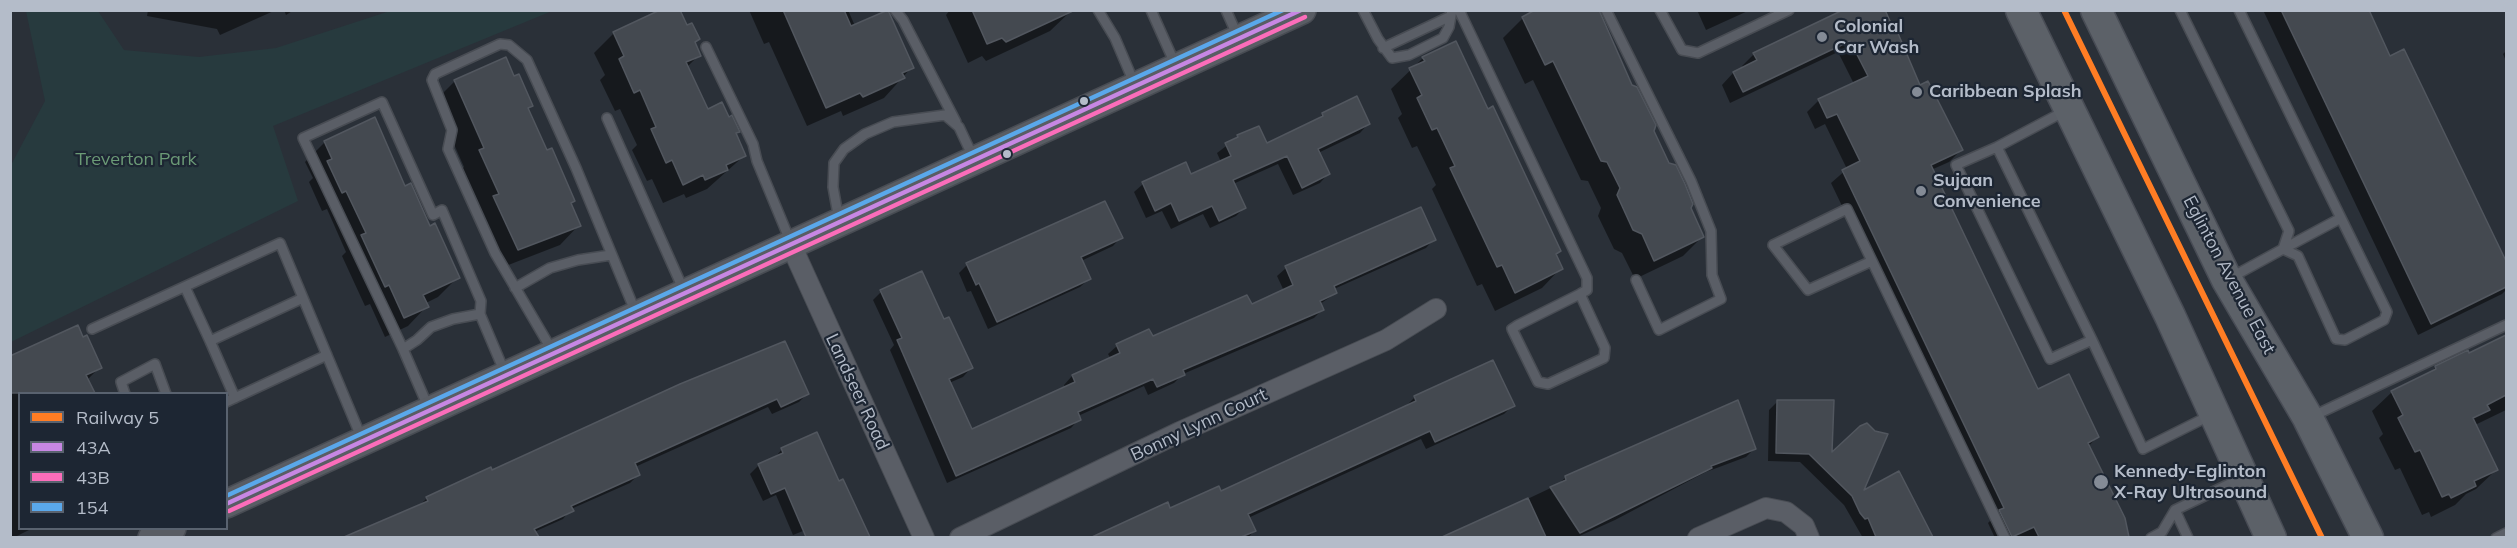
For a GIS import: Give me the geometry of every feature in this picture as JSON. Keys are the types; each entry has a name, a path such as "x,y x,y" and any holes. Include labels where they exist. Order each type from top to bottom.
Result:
{"main road":[{"path":"228,503 1302,10"},
{"path":"2020,10 2215,413 2271,537"},
{"name":"Eglinton Avenue East","path":"2096,10 2227,280 2308,418 2368,537"},
{"path":"152,537 168,530"}],"street":[{"name":"Landseer Road","path":"792,245 924,537"},
{"name":"Bonny Lynn Court","path":"960,537 1180,432 1386,340 1436,309"},
{"path":"1698,537 1766,508 1786,512 1804,526 1809,537"}],"lane":[{"path":"895,10 903,20 975,160"},
{"path":"1098,10 1114,38 1135,87"},
{"path":"1151,10 1178,68"},
{"path":"1226,10 1239,39"},
{"path":"1363,10 1383,48 1392,58 1409,55 1443,38 1454,12"},
{"path":"1605,10 1695,191 1711,231 1712,275 1721,299 1659,330 1636,280"},
{"path":"1660,10 1682,50 1698,53 1789,10"},
{"path":"2180,10 2289,231 2283,249"},
{"path":"2239,10 2387,312 2384,320 2345,340 2336,339 2298,256 2283,249"},
{"path":"1383,48 1454,12"},
{"path":"1454,12 1587,278 1587,290 1512,329 1538,382 1548,384 1604,358 1605,348 1580,294"},
{"path":"554,354 495,253 448,149 452,130 432,80 435,74 500,44 509,45 527,60 576,168 638,315"},
{"path":"706,47 753,144 757,161 792,245"},
{"path":"430,411 303,138 382,102 433,214 442,210 481,302 480,314 506,375"},
{"path":"2068,110 1997,147 1956,165 2050,359 2092,340"},
{"path":"839,223 832,187 834,163 844,149 865,134 902,120 945,115 959,127"},
{"path":"607,118 685,293"},
{"path":"1997,147 2143,449 2215,413"},
{"path":"1872,261 1808,290 1773,245 1847,209 2006,537"},
{"path":"2227,280 2341,218"},
{"path":"92,330 280,243 363,441"},
{"path":"515,288 550,268 578,260 611,255"},
{"path":"185,287 210,341 231,400 327,355"},
{"path":"210,341 303,298"},
{"path":"403,349 431,327 453,319 480,314"},
{"path":"2308,418 2506,325"},
{"path":"125,392 121,382 154,364 166,392"},
{"path":"2151,537 2163,535 2175,510 2243,478"},
{"path":"2175,510 2188,537"},
{"path":"2496,537 2506,532"}],"green space":[{"name":"Treverton Park","path":"26,11 98,11 124,50 199,57 276,48 390,11 552,11 273,126 298,201 11,342 11,165 45,101"}],"building":[{"path":"660,10 680,10 687,25 692,23 700,39 695,42 701,56 686,62 708,109 722,102 729,117 732,115 740,132 736,133 746,156 726,165 728,170 705,180 703,175 683,185 672,160 666,163 651,129 656,127 640,90 634,93 619,59 624,56 613,32"},
{"path":"783,10 844,10 851,26 888,10 914,68 902,73 905,78 863,97 860,93 826,108"},
{"path":"972,10 1075,10 1006,42 1002,38 987,44"},
{"path":"1535,10 1599,10 1632,85 1637,87 1656,125 1654,131 1669,163 1676,165 1685,184 1693,204 1691,208 1704,237 1654,261 1642,234 1633,230 1617,195 1620,188 1607,162 1601,161 1553,61 1545,65 1522,17"},
{"path":"1843,10 1885,10 1895,32 1897,31 1920,85 1928,81 1963,150 1931,165 2038,389 2069,374 2099,437 2088,443 2125,518 2129,537 2039,537 2034,527 2012,537 1999,510 2004,508 1842,170 1860,161 1837,114 1827,118 1818,99 1868,76 1850,41 1743,92 1733,72 1757,60 1753,53"},
{"path":"2281,10 2369,10 2390,56 2404,49 2506,261 2506,287 2431,324"},
{"path":"1456,41 1488,109 1493,106 1561,251 1556,254 1563,269 1515,293 1502,265 1497,267 1450,168 1455,166 1437,128 1432,130 1417,98 1422,95 1409,68 1425,61 1422,57"},
{"path":"506,57 514,76 519,74 533,106 528,108 547,150 552,148 575,201 571,203 581,226 518,250 493,196 499,194 479,150 484,148 454,80"},
{"path":"1357,96 1370,124 1318,149 1330,174 1302,188 1287,156 1233,180 1246,208 1219,221 1212,206 1179,221 1171,203 1155,211 1142,182 1186,162 1191,174 1231,156 1225,143 1238,137 1237,135 1259,126 1267,143 1323,116 1322,113"},
{"path":"375,117 405,186 411,183 430,226 435,223 460,278 423,295 429,307 404,318 389,285 385,287 361,235 366,233 346,191 342,193 327,161 332,159 324,141"},
{"path":"1105,201 1123,238 1081,257 1091,279 997,322 979,283 976,285 966,263"},
{"path":"1421,207 1436,240 1334,286 1337,293 1320,301 1324,310 1183,370 1185,375 1157,387 1153,379 1078,412 1081,420 956,476 897,340 902,338 880,290 922,271 944,319 949,317 973,368 949,379 972,429 1075,382 1072,375 1120,353 1116,344 1149,329 1153,336 1247,295 1252,304 1293,285 1285,266"},
{"path":"78,325 83,337 87,335 102,368 86,375 94,392 10,393 10,356"},
{"path":"2506,335 2506,395 2487,405 2490,410 2473,418 2498,470 2474,481 2476,486 2451,498 2449,494 2442,497 2420,450 2415,452 2398,418 2403,415 2391,391 2436,369 2435,366"},
{"path":"785,341 809,394 781,407 777,399 635,463 640,475 571,506 574,511 534,529 539,537 344,537 428,501 426,497 491,467 492,470 680,384"},
{"path":"1493,360 1515,406 1435,442 1430,431 1248,514 1256,531 1241,537 1092,537 1168,502 1170,508 1219,486 1221,491 1416,401 1414,396"},
{"path":"1738,400 1756,449 1711,466 1712,468 1580,533 1550,487 1566,480 1565,476"},
{"path":"1777,400 1834,400 1832,452 1860,426 1867,423 1875,431 1888,434 1864,490 1899,471 1933,537 1876,537 1868,518 1865,519 1860,513 1852,496 1809,454 1776,453"},
{"path":"817,432 839,481 843,479 870,537 806,537 785,488 771,494 758,464 783,453 781,448"},
{"path":"1528,498 1546,537 1442,537 1473,523"}],"rail line":[{"name":"5","path":"2064,10 2322,538"}],"transit line":[{"name":"154","path":"228,495 1283,10"},
{"name":"43A","path":"228,503 1301,10"},
{"name":"43B","path":"229,511 1305,17"}],"place":[{"name":"Colonial Car Wash","path":"1822,37"},
{"name":"Caribbean Splash","path":"1917,92"},
{"name":"Sujaan Convenience","path":"1921,191"},
{"name":"Kennedy-Eglinton X-Ray Ultrasound","path":"2101,482"}]}
